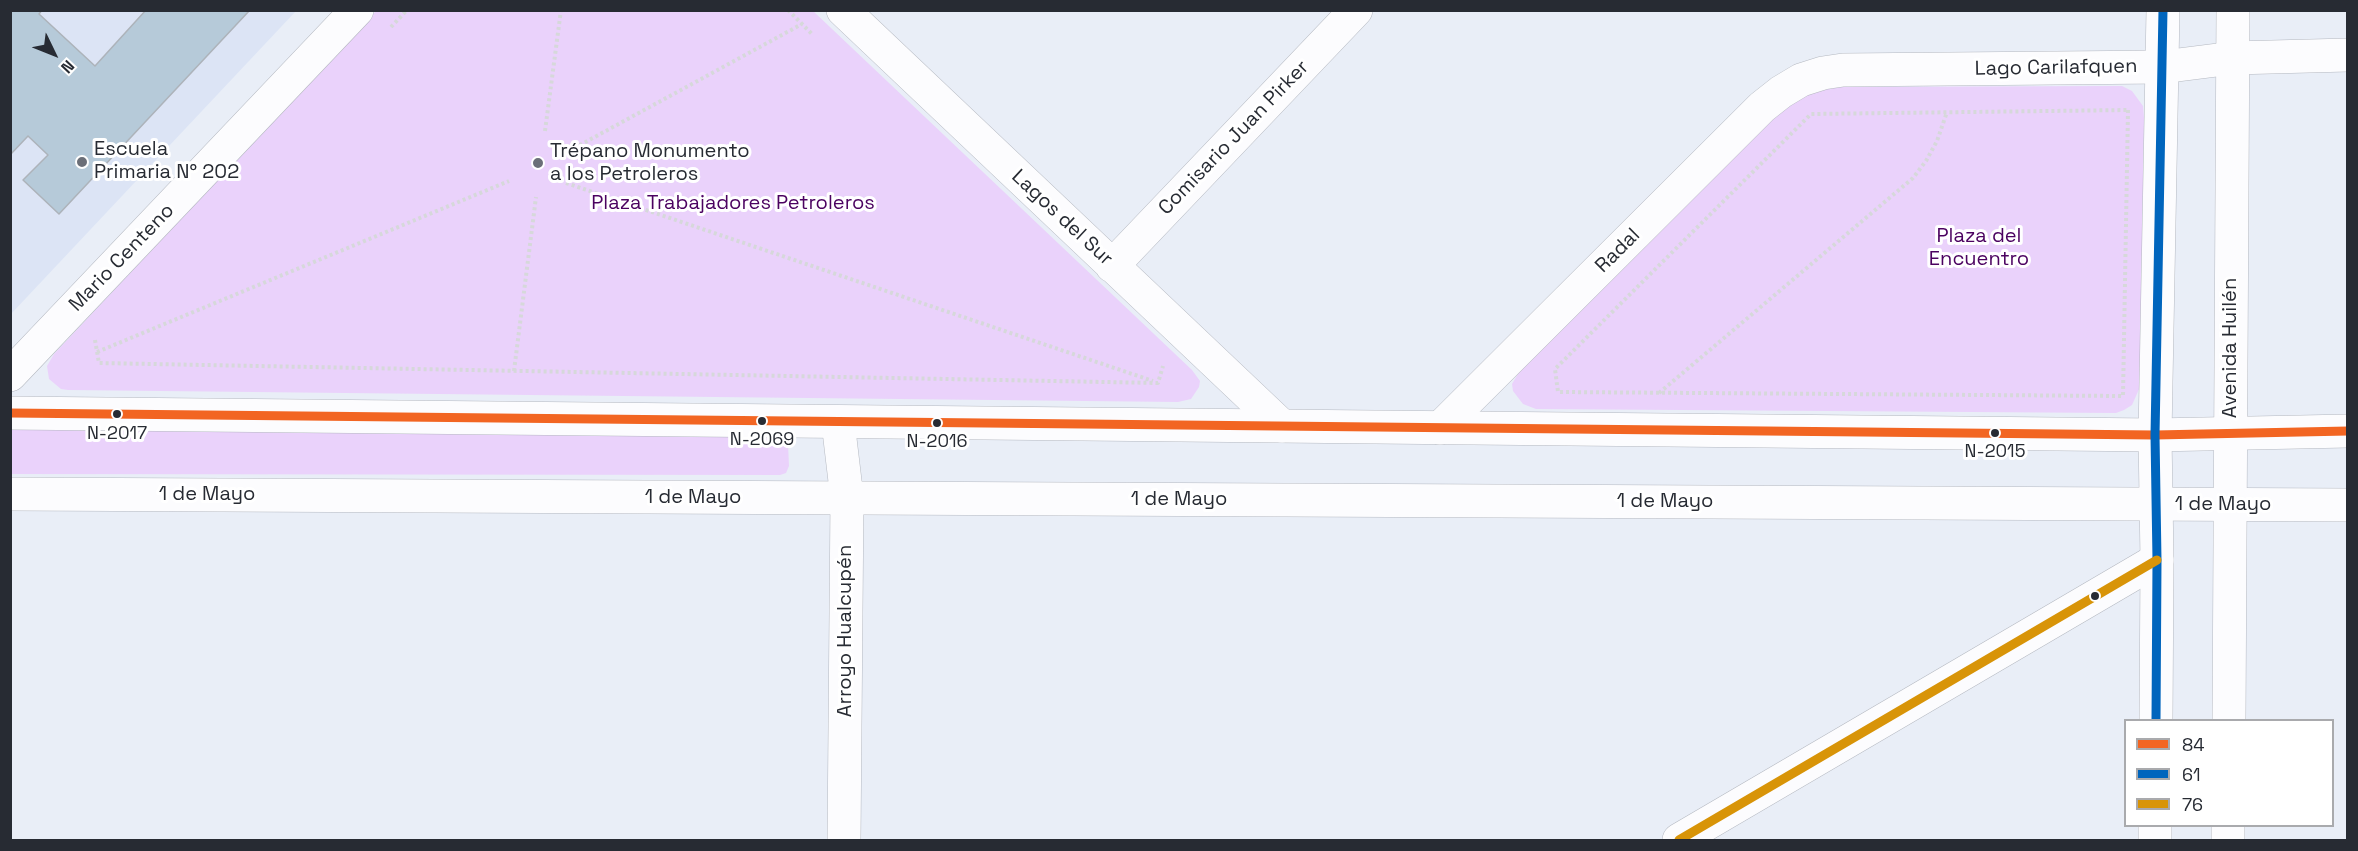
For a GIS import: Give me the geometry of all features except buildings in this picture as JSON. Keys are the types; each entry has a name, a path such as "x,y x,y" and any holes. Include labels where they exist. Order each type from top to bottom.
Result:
{"street":[{"name":"Mario Centeno","path":"10,375 357,10"},
{"name":"Comisario Juan Pirker","path":"1112,266 1356,10"},
{"path":"2156,719 2155,435 2163,10"},
{"name":"Avenida Huilén","path":"2229,719 2233,10"},
{"name":"Lagos del Sur","path":"849,12 1112,266 1282,426"},
{"name":"Lago Carilafquen","path":"1801,80 1843,70 2162,67 2233,58 2348,55"},
{"name":"Radal","path":"1440,428 1762,107 1801,80"},
{"path":"10,413 2155,435 2348,431"},
{"name":"Arroyo Hualcupén","path":"838,422 847,498 844,840"},
{"name":"1 de Mayo","path":"10,494 2348,505"},
{"path":"1679,840 2157,560"}],"path":[{"path":"391,28 407,10"},
{"path":"545,131 561,10"},
{"path":"788,10 819,40"},
{"path":"569,151 802,24"},
{"path":"2128,110 2123,396 1659,393 1558,392 1555,369 1811,114 2128,110"},
{"path":"1659,393 1913,178 1937,141 1947,112"},
{"path":"97,352 509,181"},
{"path":"566,183 1158,383"},
{"path":"514,371 536,197"},
{"path":"103,332 94,341 99,363 1158,383"},
{"path":"1155,358 1164,366 1158,383"}],"shaded area":[{"name":"Escuela Primaria N° 202","path":"11,11 296,11 11,314"}],"green space":[{"name":"Plaza Trabajadores Petroleros","path":"812,10 1192,370 1200,381 1191,399 1178,402 68,390 61,389 49,379 47,366 54,354 376,11"},
{"name":"Plaza del Encuentro","path":"2122,86 2132,91 2143,106 2144,117 2140,387 2132,405 2124,410 2116,413 1536,409 1523,404 1513,391 1512,384 1519,372 1777,114 1804,94 1834,87"},
{"path":"11,428 783,437 788,444 789,466 786,473 780,475 11,474"}],"transit line":[{"name":"61","path":"2156,719 2155,435 2163,10"},
{"name":"84","path":"10,413 2155,435 2348,431"},
{"name":"76","path":"1679,840 2157,560"}],"place":[{"name":"Escuela Primaria N° 202","path":"82,162"},
{"name":"Trépano Monumento a los Petroleros","path":"538,163"},
{"name":"N-2017","path":"117,414"},
{"name":"N-2069","path":"762,421"},
{"name":"N-2016","path":"937,423"},
{"name":"N-2015","path":"1995,433"}]}
